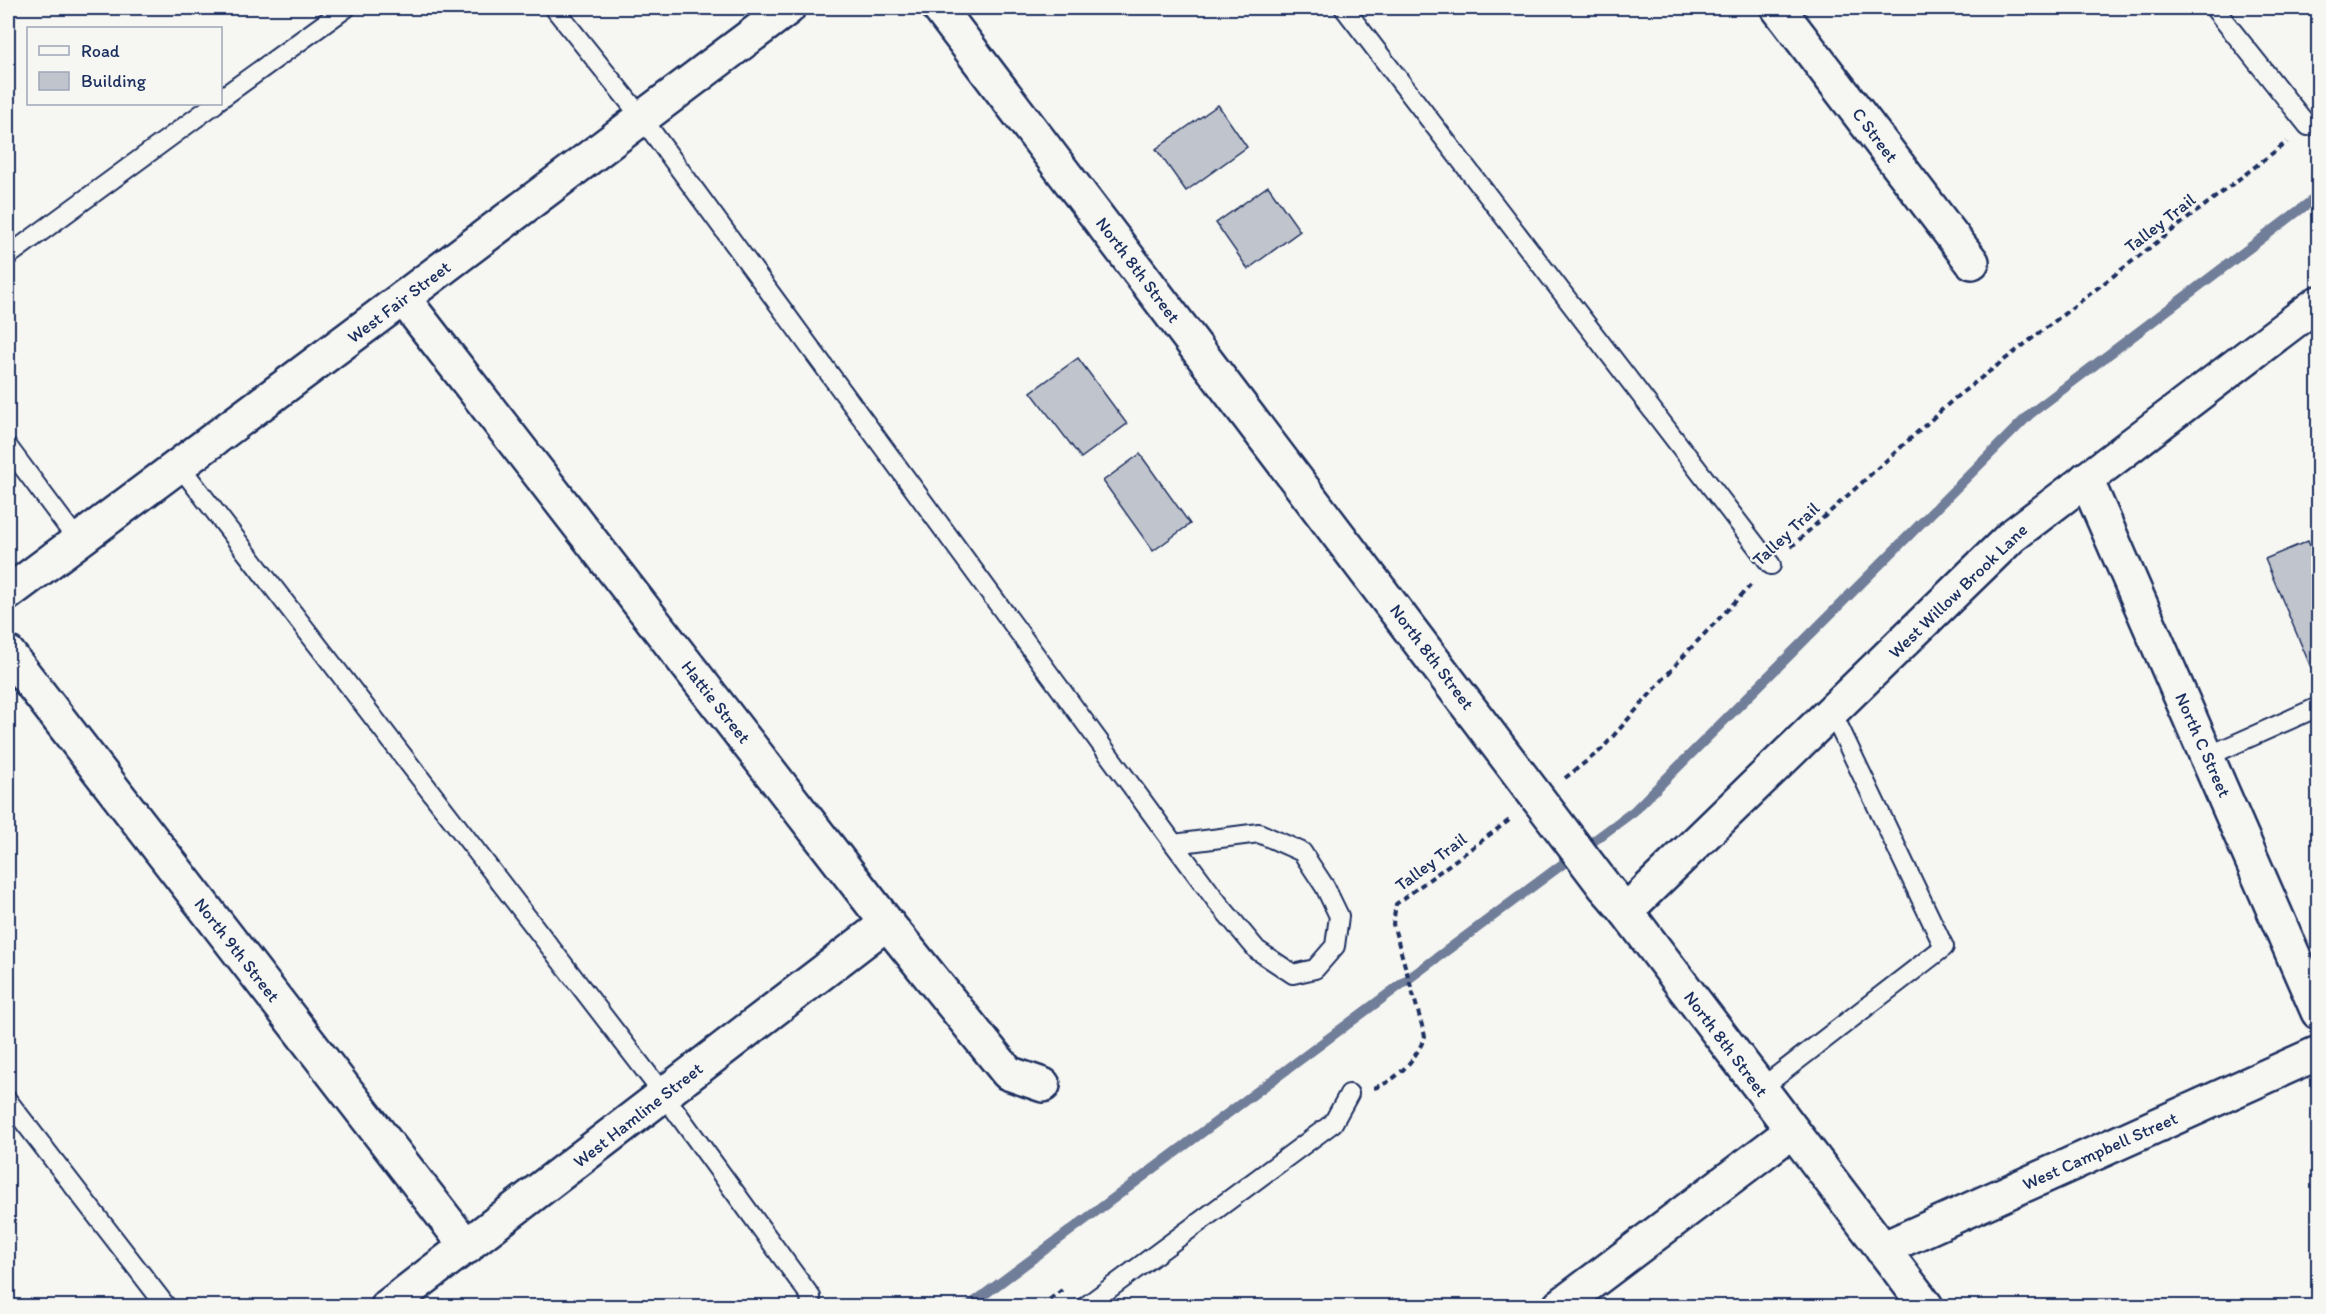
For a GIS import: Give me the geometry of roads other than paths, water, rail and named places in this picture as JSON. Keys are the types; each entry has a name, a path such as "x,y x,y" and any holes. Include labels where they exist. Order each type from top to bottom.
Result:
{"street":[{"name":"West Fair Street","path":"8,593 788,8"},
{"name":"North 8th Street","path":"939,8 1926,1306"},
{"name":"C Street","path":"1778,8 1972,262"},
{"name":"Hattie Street","path":"404,298 887,923 1008,1073 1043,1084"},
{"name":"West Willow Brook Lane","path":"1626,911 2013,536 2319,303"},
{"name":"North C Street","path":"2086,479 2319,1012"},
{"name":"North 9th Street","path":"8,653 467,1247"},
{"name":"West Hamline Street","path":"388,1306 887,923"},
{"name":"West Campbell Street","path":"1882,1249 2319,1053"},
{"path":"1560,1306 1792,1131"}],"lane":[{"path":"222,98 346,8"},
{"path":"554,8 642,118 1218,903 1257,950 1293,974 1315,969 1335,946 1339,916 1325,887 1302,852 1259,833 1174,843"},
{"path":"1344,8 1771,565"},
{"path":"2214,8 2308,126"},
{"path":"8,256 214,105"},
{"path":"8,447 78,541"},
{"path":"179,465 664,1095 811,1297 810,1306"},
{"path":"2208,756 2319,707"},
{"path":"1760,1089 1944,947 1832,712"},
{"path":"1086,1306 1333,1122 1349,1094"},
{"path":"8,1101 166,1306"}],"waterway":[{"path":"969,1306 1634,811 2030,414 2318,196"}]}
